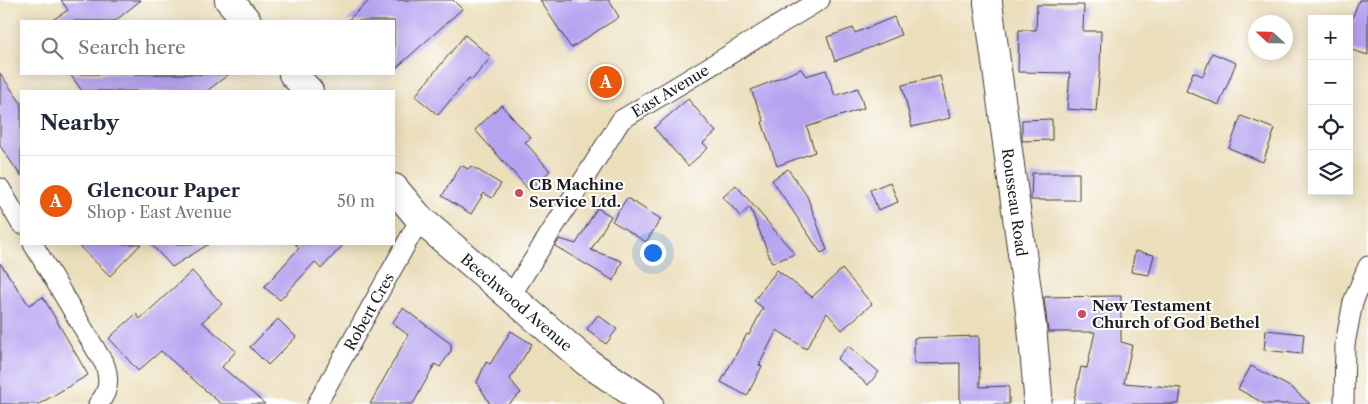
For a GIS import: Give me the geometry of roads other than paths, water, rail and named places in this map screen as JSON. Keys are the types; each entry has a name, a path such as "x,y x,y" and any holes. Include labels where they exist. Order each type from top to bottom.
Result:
{"street":[{"path":"229,0 246,20"},
{"name":"East Avenue","path":"510,297 621,120 820,0"},
{"name":"Rousseau Road","path":"986,1 1032,327 1038,395 1037,404"},
{"path":"294,75 308,90"},
{"path":"0,188 20,222"},
{"name":"Beechwood Avenue","path":"395,189 420,219 588,363 649,404"},
{"name":"Robert Cres","path":"317,404 420,219"},
{"path":"34,245 105,365 108,376 108,388 98,404"},
{"path":"1344,404 1344,344 1361,305 1368,266"}],"place":[{"name":"Glencour Paper","path":"606,82"},
{"name":"CB Machine Service Ltd.","path":"519,193"},
{"name":"New Testament Church of God Bethel","path":"1082,314"}]}
